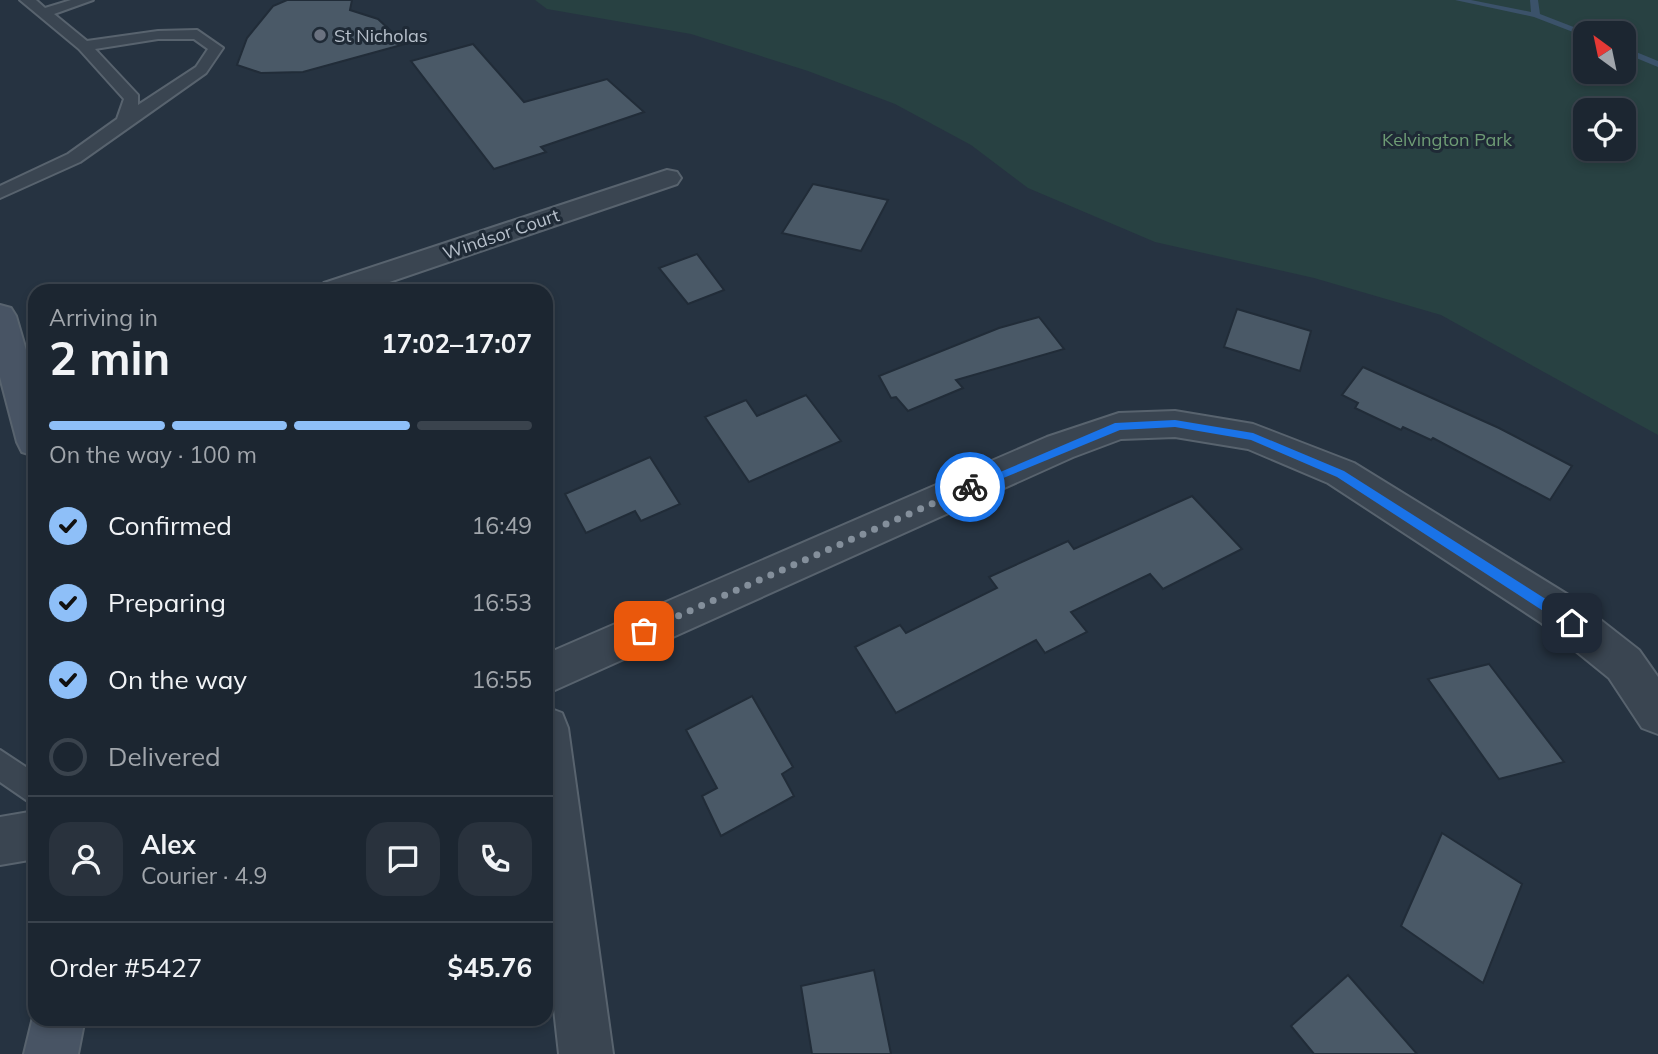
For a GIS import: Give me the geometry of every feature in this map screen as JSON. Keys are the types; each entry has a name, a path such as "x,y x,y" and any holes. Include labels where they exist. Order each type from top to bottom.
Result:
{"main road":[{"path":"0,316 28,394"},
{"path":"51,1054 56,1026"}],"street":[{"name":"Windsor Court","path":"353,284 667,178"},
{"path":"553,671 1060,447 1119,426 1175,424 1253,437 1340,474 1555,609 1624,664 1658,713"},
{"path":"553,785 586,1054"},
{"path":"0,841 28,836"}],"lane":[{"path":"27,0 84,46 132,98 125,121"},
{"path":"43,13 86,0"},
{"path":"0,193 74,158 201,70 216,48 197,34 158,35 84,46"},
{"path":"0,764 28,786"}],"green space":[{"name":"Kelvington Park","path":"535,0 1658,0 1658,435 1441,315 1314,278 1155,242 1028,188 971,145 895,104 808,71 691,34 547,9"}],"building":[{"name":"St Nicholas","path":"287,0 352,0 350,10 378,19 405,44 303,72 261,73 237,65 247,38 273,6"},
{"path":"473,44 524,102 607,79 644,112 541,147 546,152 494,169 411,61"},
{"path":"813,184 888,200 861,251 782,233"},
{"path":"697,254 724,290 688,304 659,268"},
{"path":"1237,309 1311,331 1300,371 1224,347"},
{"path":"1039,317 1064,349 956,380 963,388 908,411 896,397 891,398 879,376 999,328"},
{"path":"1363,367 1499,428 1572,466 1550,500 1433,438 1431,440 1403,427 1401,430 1355,408 1358,403 1342,395"},
{"path":"806,395 841,441 749,482 705,417 746,400 757,416"},
{"path":"650,457 680,504 641,521 635,511 586,533 565,494"},
{"path":"1192,496 1242,549 1163,589 1150,574 1071,612 1087,632 1045,653 1036,640 896,713 855,647 900,625 906,633 997,588 989,577 1068,541 1074,549"},
{"path":"1489,664 1564,762 1499,779 1428,679"},
{"path":"752,696 793,767 782,774 794,796 721,836 702,796 717,788 686,730"},
{"path":"1442,833 1522,884 1483,983 1401,926"},
{"path":"874,970 891,1054 812,1054 801,986"},
{"path":"1348,975 1417,1054 1314,1054 1291,1026"}],"waterway":[{"path":"1459,0 1536,15"},
{"path":"1534,0 1536,15"},
{"path":"1536,15 1573,30"},
{"path":"1636,55 1658,64"}],"way so far":[{"path":"644,631 970,487"}],"place":[{"name":"St Nicholas","path":"320,35"}],"route":[{"path":"970,487 1060,447 1119,426 1175,424 1253,437 1340,474 1555,609 1572,623"}]}
